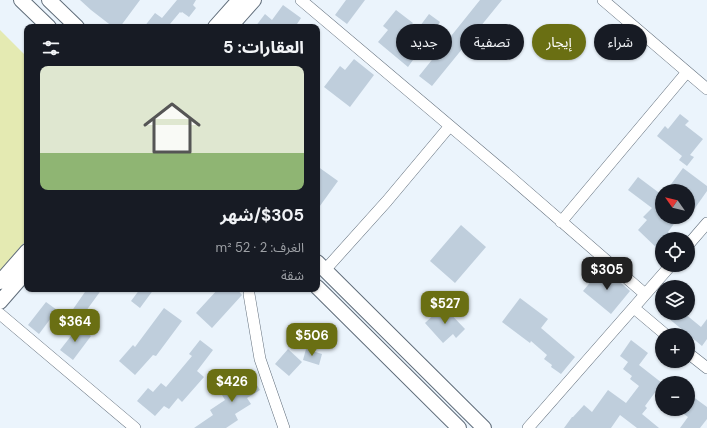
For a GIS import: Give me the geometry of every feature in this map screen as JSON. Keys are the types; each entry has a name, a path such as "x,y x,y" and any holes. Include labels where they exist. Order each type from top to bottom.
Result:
{"street":[{"path":"21,0 46,24"},
{"path":"49,0 74,24"},
{"path":"218,24 239,0"},
{"path":"233,24 254,0"},
{"path":"301,0 645,294"},
{"path":"603,0 707,89"},
{"path":"561,222 687,72"},
{"path":"449,127 387,200 321,266 484,428"},
{"path":"695,237 707,223"},
{"path":"0,282 24,254"},
{"path":"528,428 665,272"},
{"path":"0,302 24,274"},
{"path":"320,290 459,428"},
{"path":"249,294 260,359 284,428"},
{"path":"634,308 658,328"},
{"path":"0,314 135,428"},
{"path":"695,359 707,368"}],"green space":[{"path":"0,30 24,54 24,243 0,272"}],"building":[{"path":"80,0 140,0 122,24 109,24"},
{"path":"177,0 196,0 193,5 196,8 189,17 180,12 170,24 146,24 155,13 162,18"},
{"path":"346,0 365,0 347,24 335,15"},
{"path":"480,0 502,0 482,24 461,24"},
{"path":"283,5 301,18 297,24 257,24 265,14 272,20"},
{"path":"396,10 413,23 396,24 396,57 378,42 388,30 383,26"},
{"path":"429,14 440,22 439,24 422,24"},
{"path":"460,25 460,52 432,86 419,76 432,60 452,60 452,35"},
{"path":"354,59 374,75 350,107 324,87 340,66 345,70"},
{"path":"400,60 413,60 408,67"},
{"path":"680,114 689,121 685,125 703,139 690,155 694,157 687,166 679,160 682,156 657,136 665,126 668,129"},
{"path":"320,168 338,181 320,206"},
{"path":"683,168 707,186 707,191 695,208 695,184 671,184"},
{"path":"638,177 655,190 655,224 674,224 668,232 655,232 655,246 638,230 647,220 643,217 652,208 628,190"},
{"path":"461,225 486,247 455,283 430,261"},
{"path":"603,267 630,291 611,314 583,291"},
{"path":"85,292 100,292 78,322 69,315"},
{"path":"138,292 152,292 140,308 131,301"},
{"path":"215,292 240,292 242,295 212,328 196,313"},
{"path":"520,298 548,319 541,328 575,357 561,374 551,367 552,365 544,359 547,355 531,341 530,343 502,322"},
{"path":"46,302 57,310 39,334 28,325"},
{"path":"443,306 465,329 456,338 453,334 443,343 425,323"},
{"path":"164,308 182,321 156,356 153,355 135,375 119,361 133,345 135,347"},
{"path":"707,319 707,339 702,346 695,340 695,328 680,328 670,320 692,320 701,327"},
{"path":"78,327 91,336 73,360 60,350"},
{"path":"200,340 213,350 197,371 204,377 182,402 178,398 169,409 164,406 155,416 137,401 148,388 153,392 161,383 166,387 192,356 189,354"},
{"path":"631,340 648,353 639,365 655,378 655,392 645,406 647,408 642,414 659,428 637,428 620,415 611,428 564,428 584,405 592,412 608,390 626,403 639,386 630,379 632,376 623,369 628,362 620,356"},
{"path":"288,349 302,362 289,376 275,364"},
{"path":"306,349 322,354 319,365 303,360"},
{"path":"247,370 260,390 247,398 251,404 235,414 238,420 226,428 194,428 213,415 210,410 225,400 222,395 236,385 233,380"},
{"path":"695,398 707,407 707,419 700,428 680,428 688,417 687,416 695,416"}]}
